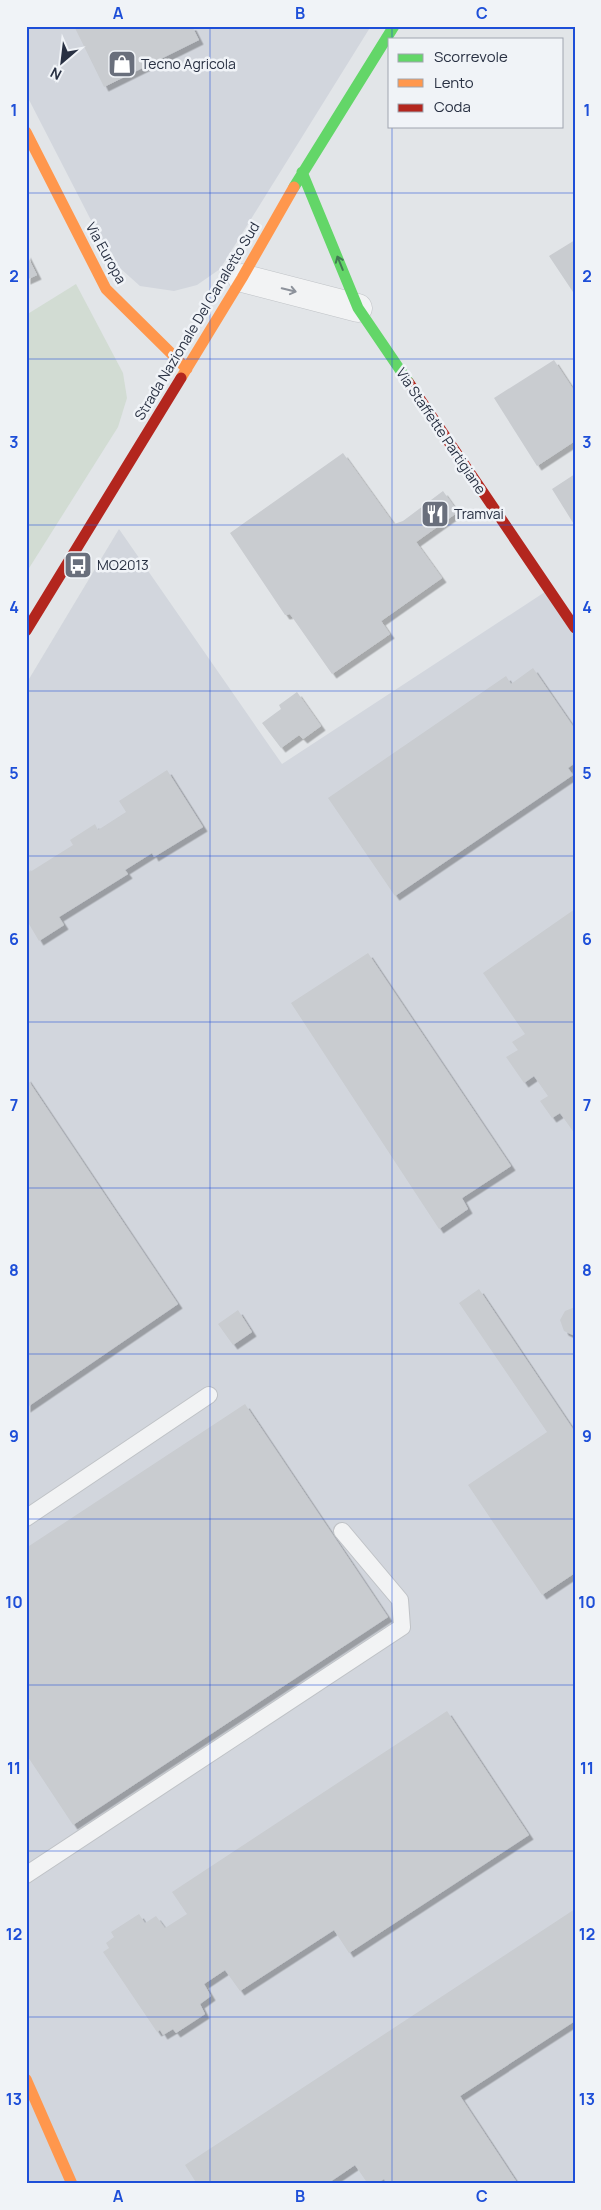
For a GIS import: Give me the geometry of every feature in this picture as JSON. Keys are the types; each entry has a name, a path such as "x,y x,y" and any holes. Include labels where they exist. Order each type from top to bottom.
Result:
{"street":[{"name":"Strada Nazionale Del Canaletto Sud","path":"26,631 242,278 302,172 394,26"},
{"name":"Via Europa","path":"26,132 106,289 187,369"},
{"name":"Via Staffette Partigiane","path":"302,172 358,308 575,628"},
{"path":"242,278 358,308"},
{"path":"26,2079 72,2184"}],"lane":[{"path":"26,1518 209,1394"},
{"path":"26,1875 402,1626 400,1600 342,1531"}],"shaded area":[{"path":"26,26 371,26 220,269 197,285 174,291 140,286 112,261 26,94"},
{"path":"76,284 123,373 127,398 118,427 26,573 26,315"},
{"path":"119,529 282,764 551,588 575,620 575,2184 26,2184 26,684"}],"building":[{"name":"Tecno Agricola","path":"74,26 192,26 199,40 104,87"},
{"path":"575,240 575,295 549,256"},
{"path":"26,253 37,275 26,280"},
{"path":"554,360 575,392 575,441 537,466 494,398"},
{"path":"343,453 394,524 403,521 443,491 458,512 416,542 442,578 381,621 390,634 332,674 290,614 285,615 230,533"},
{"path":"575,474 575,526 552,489"},
{"path":"533,668 575,729 575,763 568,768 573,775 395,896 328,798 506,676 511,684"},
{"path":"297,692 321,726 303,739 299,735 281,748 262,723 281,709 279,705"},
{"path":"167,770 203,827 154,857 152,853 125,870 128,874 59,917 64,925 39,941 26,919 26,866 30,872 73,845 70,840 95,824 98,830 126,812 119,801"},
{"path":"575,909 575,1134 560,1113 552,1118 540,1101 548,1096 534,1076 524,1083 506,1057 518,1050 512,1042 525,1034 483,973"},
{"path":"368,953 511,1166 462,1198 468,1209 439,1229 291,1003"},
{"path":"26,1077 178,1304 26,1408"},
{"path":"479,1289 575,1432 575,1573 542,1595 468,1485 547,1432 459,1303"},
{"path":"575,1307 575,1336 564,1331 560,1320 565,1311"},
{"path":"238,1310 252,1332 233,1345 218,1324"},
{"path":"245,1404 388,1617 73,1825 26,1754 26,1548"},
{"path":"447,1711 529,1835 349,1953 334,1930 240,1991 225,1970 204,1984 211,1996 200,2004 205,2014 176,2033 173,2029 163,2035 160,2030 157,2032 103,1952 109,1948 106,1943 114,1937 111,1932 139,1914 145,1923 156,1916 165,1928 187,1914 172,1892"},
{"path":"575,1909 575,2021 460,2096 518,2184 387,2184 384,2179 376,2184 368,2184 355,2165 327,2184 197,2184 185,2165"}],"traffic: fast":[{"path":"294,187 394,26"},
{"path":"302,172 358,308 409,383"}],"traffic: slow":[{"path":"26,132 106,289 187,369"},
{"path":"181,378 242,278 294,187"},
{"path":"26,2079 72,2184"}],"traffic: jam":[{"path":"26,631 181,378"},
{"path":"409,383 575,628"}],"place":[{"name":"Tecno Agricola","path":"122,64"},
{"name":"Tramvai","path":"435,514"},
{"name":"MO2013","path":"78,565"}]}
